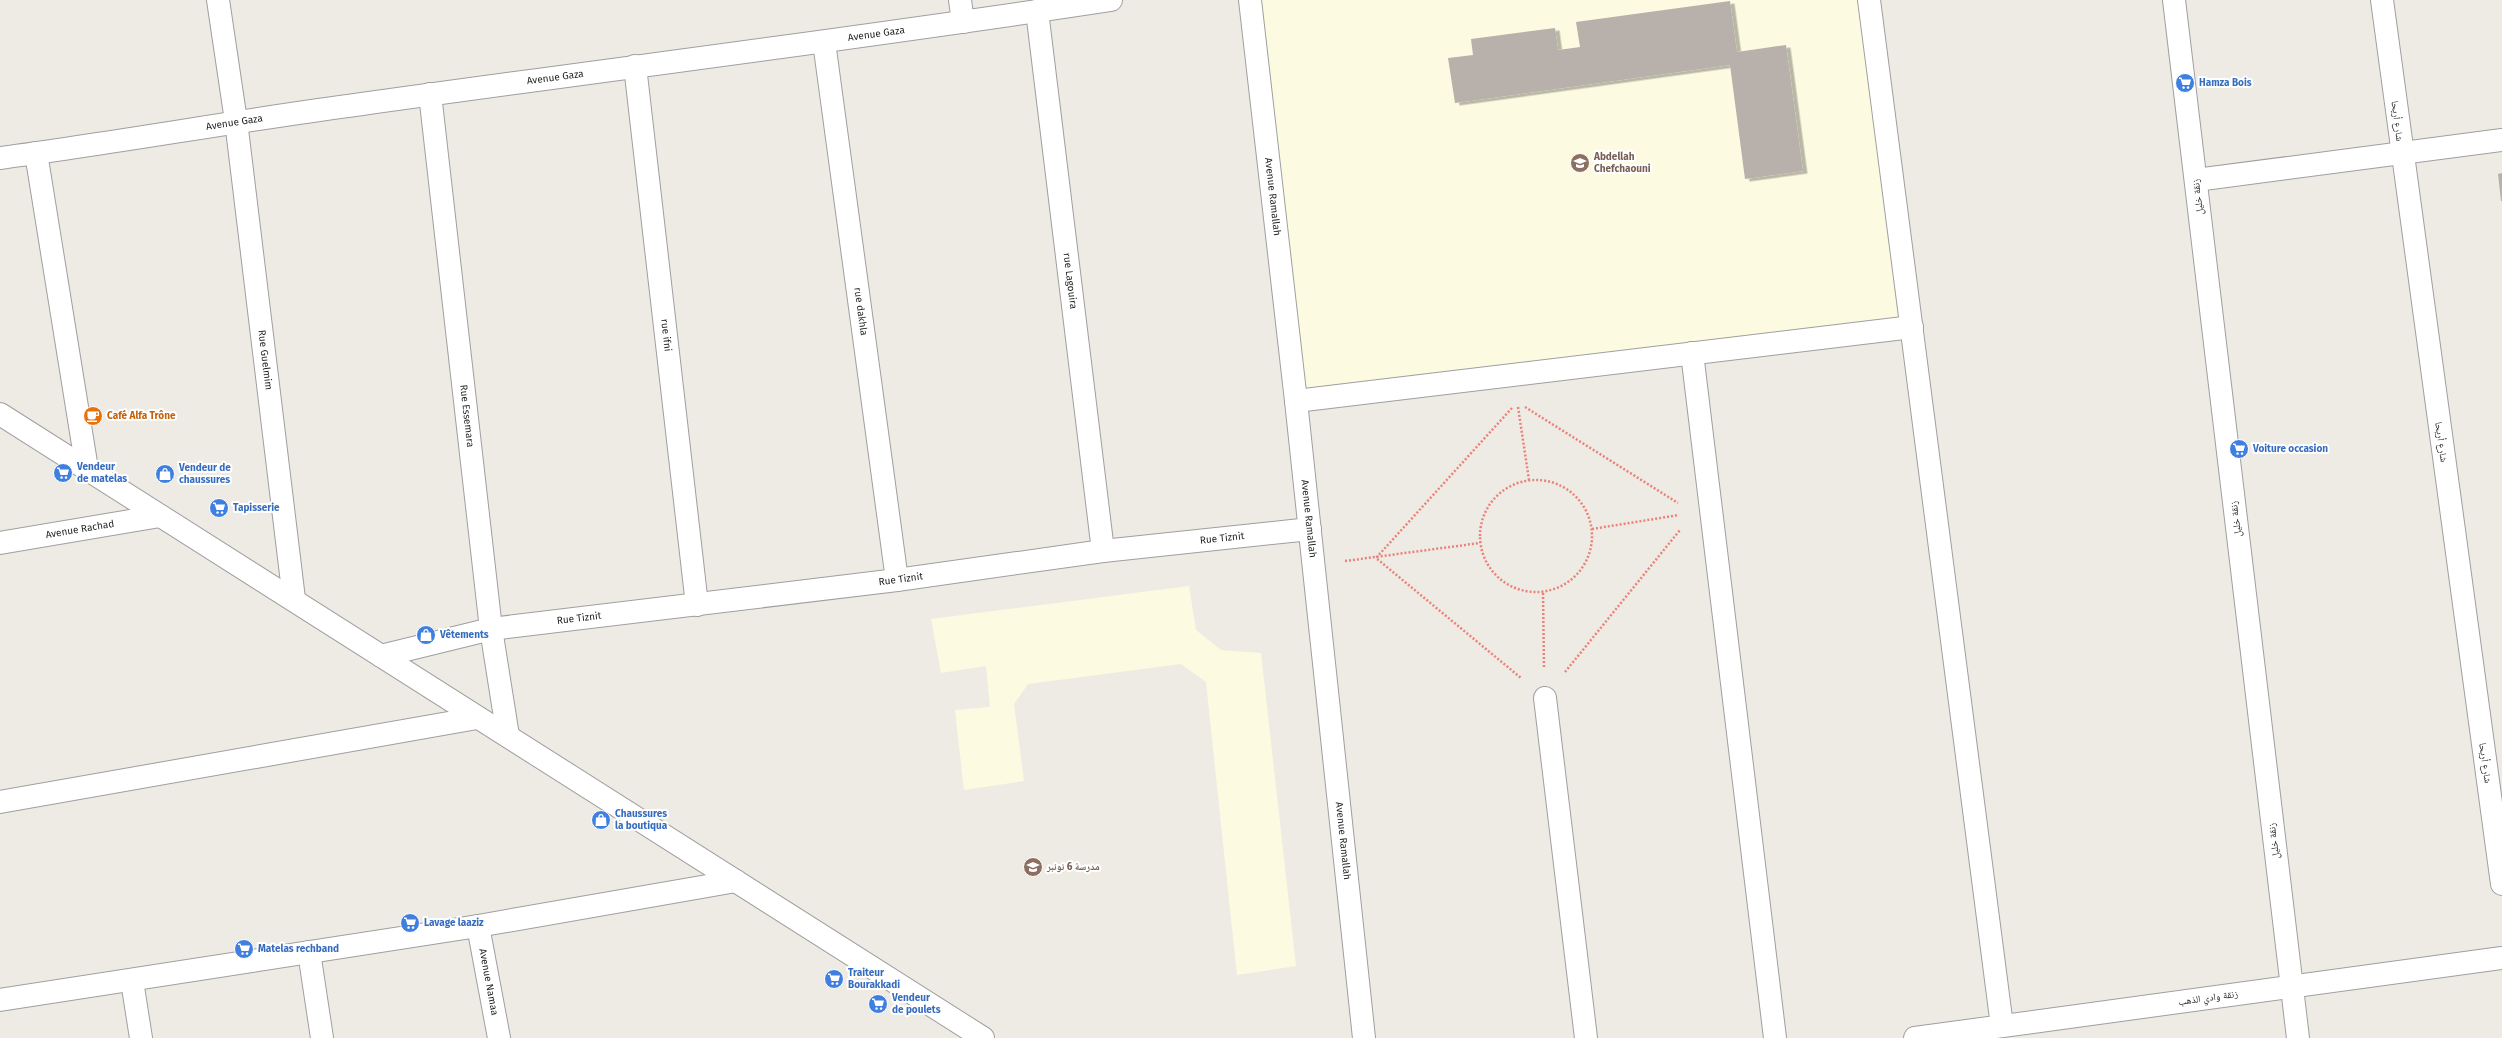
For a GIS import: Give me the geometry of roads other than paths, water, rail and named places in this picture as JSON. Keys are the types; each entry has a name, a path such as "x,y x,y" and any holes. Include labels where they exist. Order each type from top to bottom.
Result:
{"street":[{"name":"Rue Guelmim","path":"218,0 236,121 294,599"},
{"path":"960,0 963,22"},
{"name":"Avenue Gaza","path":"0,158 236,121 635,66 824,42 1110,0"},
{"name":"Avenue Ramallah","path":"1250,0 1296,400 1364,1038"},
{"path":"1869,0 2002,1026"},
{"name":"زنقة خليل","path":"2174,0 2298,1038"},
{"name":"شارع أريحا","path":"2382,0 2401,153 2502,884"},
{"name":"rue Lagouira","path":"1037,11 1103,551"},
{"name":"rue dakhla","path":"824,42 897,580"},
{"name":"rue ifni","path":"635,66 697,605"},
{"name":"Rue Essemara","path":"430,94 491,629 508,736"},
{"path":"2196,180 2502,140"},
{"path":"36,153 87,470"},
{"path":"1296,400 1912,327"},
{"path":"1692,353 1702,512 1775,1038"},
{"path":"0,414 294,599 477,718 508,736 983,1038"},
{"name":"Avenue Rachad","path":"0,543 160,516"},
{"name":"Rue Tiznit","path":"381,656 491,629 897,580 1103,551 1310,528"},
{"path":"1545,698 1586,1038"},
{"path":"0,802 477,718"},
{"path":"0,1000 132,982 309,952 478,926 736,881"},
{"name":"Avenue Namaa","path":"478,926 499,1038"},
{"path":"309,952 322,1038"},
{"name":"زنقة وادي الذهب","path":"1915,1038 2502,958"},
{"path":"132,982 141,1038"}],"place":[{"name":"Hamza Bois","path":"2185,83"},
{"name":"Abdellah Chefchaouni","path":"1580,163"},
{"name":"Café Alfa Trône","path":"93,416"},
{"name":"Voiture occasion","path":"2239,449"},
{"name":"Vendeur de matelas","path":"63,473"},
{"name":"Vendeur de chaussures","path":"165,474"},
{"name":"Tapisserie","path":"219,508"},
{"name":"Vêtements","path":"426,635"},
{"name":"Chaussures la boutiqua","path":"601,820"},
{"name":"مدرسة 6 نونبر","path":"1033,867"},
{"name":"Lavage laaziz","path":"410,923"},
{"name":"Matelas rechband","path":"244,949"},
{"name":"Traiteur Bourakkadi","path":"834,979"},
{"name":"Vendeur de poulets","path":"878,1004"}]}
